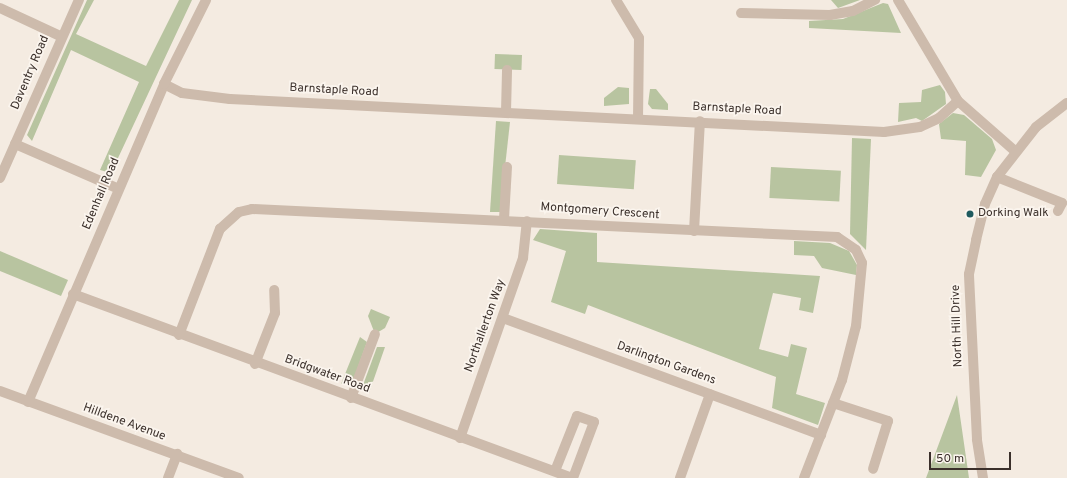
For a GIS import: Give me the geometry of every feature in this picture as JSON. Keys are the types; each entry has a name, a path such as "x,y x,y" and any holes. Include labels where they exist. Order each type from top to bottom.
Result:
{"street":[{"name":"Daventry Road","path":"0,178 60,36 78,0"},
{"name":"Edenhall Road","path":"28,402 164,84 206,0"},
{"path":"616,0 640,38 638,118"},
{"path":"741,13 830,15 853,11 875,0"},
{"path":"898,0 958,101 1015,152"},
{"path":"0,8 60,36"},
{"path":"506,112 507,70"},
{"name":"Barnstaple Road","path":"164,84 182,94 230,99 904,132 939,118 958,101"},
{"name":"North Hill Drive","path":"984,478 977,439 969,274 985,204 997,176 1036,127 1067,102"},
{"path":"694,232 700,121"},
{"path":"15,144 119,189"},
{"path":"504,219 507,166"},
{"path":"997,176 1062,202 1058,211"},
{"name":"Montgomery Crescent","path":"180,336 218,235 224,224 239,212 260,208 504,219 694,232 837,237 856,250 862,271 856,326 833,403 804,478"},
{"name":"Northallerton Way","path":"460,438 523,258 527,221"},
{"path":"255,364 274,313 274,290"},
{"name":"Bridgwater Road","path":"73,294 255,364 566,476"},
{"name":"Darlington Gardens","path":"502,318 821,435"},
{"path":"351,398 375,334"},
{"name":"Hilldene Avenue","path":"0,391 239,478"},
{"path":"680,478 710,394"},
{"path":"833,403 888,421 873,469"},
{"path":"577,416 594,422 566,476 577,416"},
{"path":"168,478 176,454"}],"green space":[{"path":"87,0 94,0 76,34 146,66 179,0 192,0 111,173 100,170 139,82 71,50 32,141 27,135"},
{"path":"831,0 860,0 838,8"},
{"path":"883,3 888,4 901,33 809,28 809,21 843,19"},
{"path":"495,54 522,55 521,70 494,69"},
{"path":"940,85 945,92 946,104 922,121 916,118 898,122 899,103 921,102 922,90"},
{"path":"618,87 629,88 629,104 604,106 604,98"},
{"path":"650,89 656,89 668,104 668,110 652,109 648,104"},
{"path":"953,113 964,115 992,139 996,150 981,177 965,175 966,141 941,139 939,124"},
{"path":"496,121 510,122 500,212 490,212"},
{"path":"852,138 871,139 866,250 850,234"},
{"path":"559,155 636,160 634,189 557,184"},
{"path":"771,167 841,171 839,202 769,198"},
{"path":"540,229 597,233 597,262 820,276 813,313 799,310 801,298 773,293 759,349 788,357 791,344 807,348 796,394 825,403 818,425 772,408 776,377 588,305 585,314 551,302 566,251 533,240"},
{"path":"794,241 830,243 849,251 857,265 856,275 822,268 814,256 794,255"},
{"path":"0,251 68,280 61,296 0,271"},
{"path":"371,309 390,317 385,328 375,334 368,316"},
{"path":"360,337 367,342 353,381 341,384"},
{"path":"377,347 385,347 369,393 364,392 363,385"},
{"path":"957,395 969,478 926,478 938,446"}],"place":[{"name":"Dorking Walk","path":"970,214"}]}
